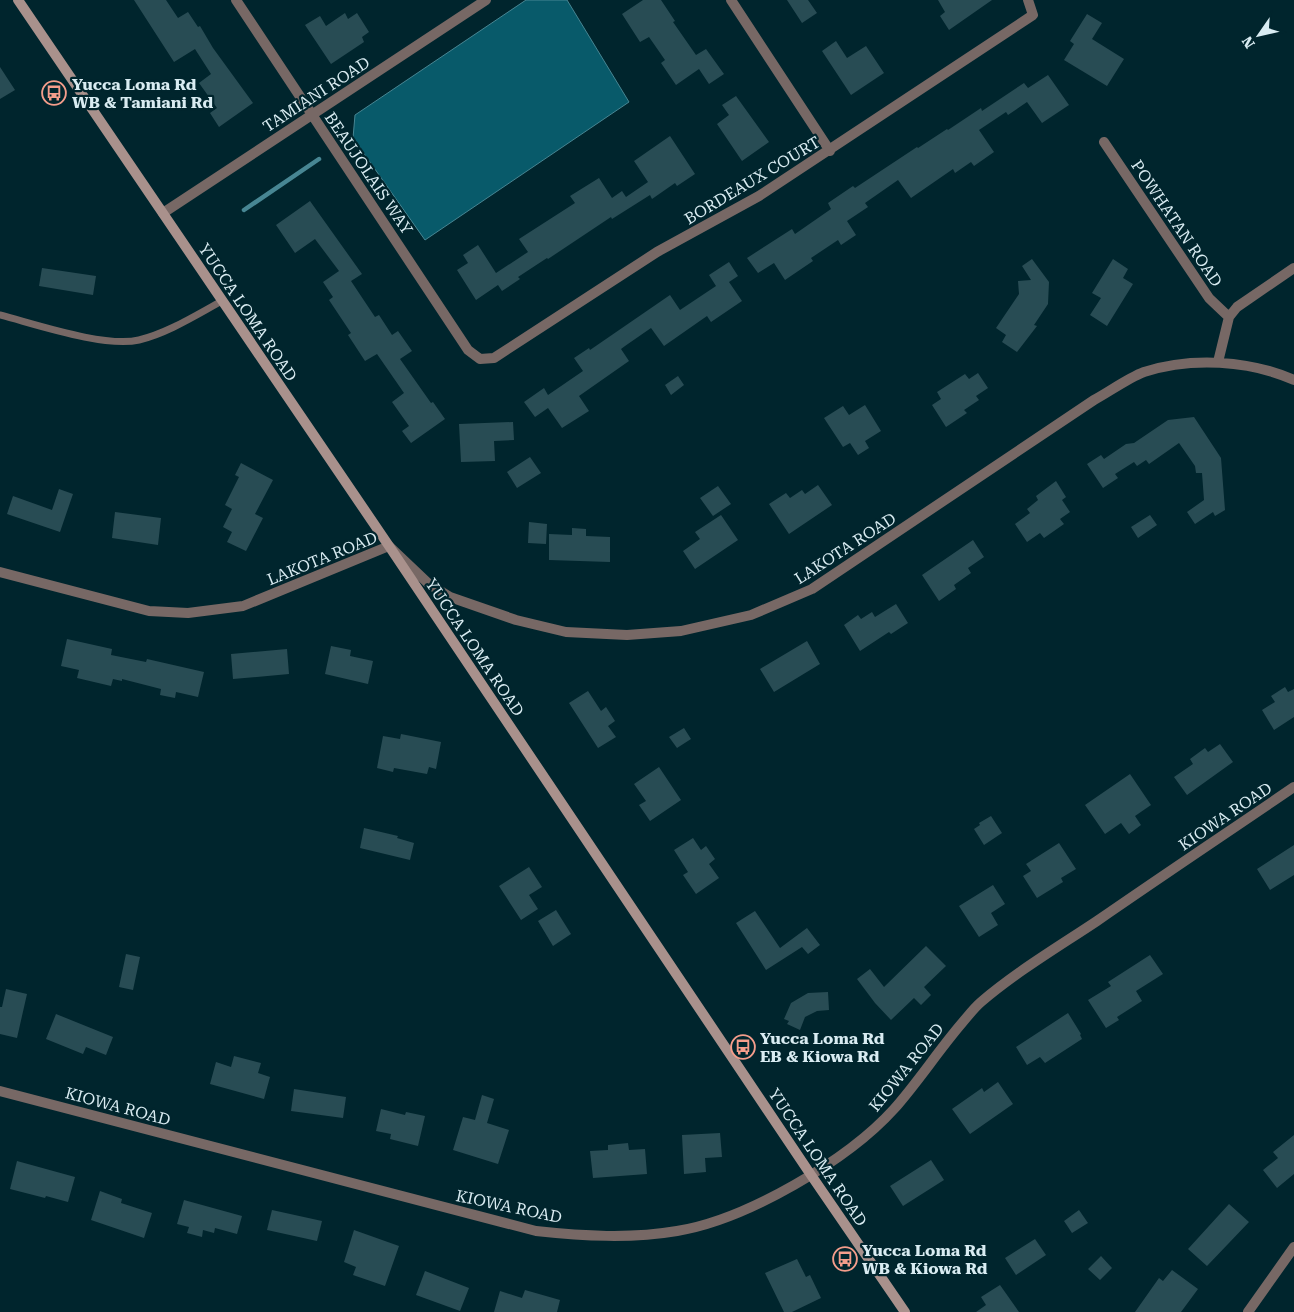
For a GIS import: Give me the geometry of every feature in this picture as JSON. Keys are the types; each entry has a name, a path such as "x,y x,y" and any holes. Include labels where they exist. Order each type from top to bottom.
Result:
{"main road":[{"name":"YUCCA LOMA ROAD","path":"18,0 389,546 905,1312"}],"street":[{"name":"BEAUJOLAIS WAY","path":"236,0 468,350 480,359"},
{"name":"TAMIANI ROAD","path":"163,213 486,0"},
{"path":"731,0 830,150"},
{"name":"BORDEAUX COURT","path":"480,359 494,358 657,252 759,196 830,150 1033,15 1028,0"},
{"name":"POWHATAN ROAD","path":"1104,142 1209,298 1229,316"},
{"path":"1294,268 1237,307 1229,316 1218,362 1276,372 1294,380"},
{"name":"LAKOTA ROAD","path":"0,572 150,612 188,613 243,606 389,546 429,584 450,597 516,620 566,632 627,635 681,630 751,615 812,590 1094,400 1143,373 1184,363 1218,362"},
{"name":"KIOWA ROAD","path":"0,1091 536,1231 584,1236 640,1236 679,1231 717,1221 748,1208 811,1175 854,1146 895,1108 939,1049 979,1003 1024,970 1294,787"},
{"path":"1248,1312 1294,1247"}],"lane":[{"path":"0,315 114,342 138,340 164,332 222,301"}],"water":[{"path":"526,0 567,0 629,102 425,240 353,138 355,115"}],"building":[{"path":"134,0 166,0 178,18 188,12 198,27 200,26 213,48 253,103 219,127 210,113 217,108 199,83 211,74 195,49 174,62"},
{"path":"643,0 661,0 675,21 673,22 696,55 706,49 724,74 709,84 699,69 676,85 661,63 665,60 649,37 640,42 622,14"},
{"path":"787,0 808,0 817,13 802,23"},
{"path":"938,0 992,0 949,30 940,16 945,12"},
{"path":"345,13 348,19 357,13 369,32 362,37 364,42 331,64 305,25 320,16 326,26"},
{"path":"1087,14 1102,23 1092,39 1124,59 1107,86 1064,60 1074,44 1070,41"},
{"path":"836,41 847,58 866,46 884,73 851,95 822,51"},
{"path":"0,67 15,90 0,99"},
{"path":"1048,75 1069,105 1042,123 1027,102 1008,115 1006,112 979,130 994,152 974,166 971,162 955,173 953,169 911,198 898,180 865,203 868,207 847,221 856,235 841,245 838,240 811,258 813,261 785,280 774,263 758,273 747,258 792,229 795,234 831,209 828,203 853,186 855,188 981,108 982,111 1024,83 1028,88"},
{"path":"736,96 769,142 742,161 717,124 729,115 722,105"},
{"path":"670,136 695,174 677,186 675,183 652,199 650,195 612,219 611,217 518,277 520,279 502,291 498,285 476,300 457,270 468,263 463,255 478,245 496,273 528,252 519,239 575,203 570,196 599,178 612,198 622,191 626,197 648,182 634,161"},
{"path":"310,201 362,274 351,281 375,317 379,315 392,335 398,331 412,351 400,359 431,403 433,402 445,419 411,443 402,431 409,426 392,402 404,393 377,354 365,361 348,335 351,333 329,300 333,297 323,282 339,271 315,239 295,253 276,225"},
{"path":"1032,259 1049,282 1048,304 1034,325 1037,326 1017,352 1002,342 1006,335 996,328 1019,294 1018,281 1031,280 1022,266"},
{"path":"1113,259 1128,269 1123,278 1133,284 1107,326 1090,315 1101,298 1092,293"},
{"path":"729,262 738,276 729,282 742,301 711,322 707,316 664,346 651,328 625,346 621,349 629,361 579,396 589,411 562,428 548,408 535,417 524,402 544,388 548,395 583,371 574,358 589,348 590,350 670,295 680,310 716,286 709,275"},
{"path":"42,268 96,276 93,295 39,286"},
{"path":"978,373 988,388 976,396 979,400 964,410 967,413 946,427 932,405 941,399 937,392 965,374 969,379"},
{"path":"678,376 684,385 671,395 665,385"},
{"path":"865,405 881,431 865,441 869,448 858,455 850,443 843,447 824,418 843,406 849,415"},
{"path":"1194,417 1221,458 1225,510 1215,516 1213,512 1195,524 1187,512 1204,500 1202,473 1196,473 1195,466 1179,443 1149,464 1146,460 1137,466 1134,462 1115,474 1118,478 1103,488 1087,464 1101,455 1104,459 1126,444 1134,443 1168,420"},
{"path":"513,422 514,440 494,441 495,461 461,462 459,424"},
{"path":"530,457 541,473 517,488 507,472"},
{"path":"241,463 273,480 255,514 263,518 246,551 227,542 232,532 223,527 232,509 225,505 239,477 235,475"},
{"path":"1056,481 1066,497 1062,500 1070,512 1060,519 1064,524 1044,538 1040,533 1027,542 1015,524 1030,513 1027,509 1038,500 1036,496"},
{"path":"818,485 832,505 789,534 769,504 786,493 790,498 802,490 805,494"},
{"path":"718,486 731,504 713,516 700,498"},
{"path":"59,489 73,494 60,532 7,514 13,496 52,510"},
{"path":"115,512 161,518 158,545 112,538"},
{"path":"721,515 738,540 695,569 683,551 700,539 695,532"},
{"path":"1150,515 1157,525 1138,538 1131,527"},
{"path":"529,522 547,524 546,544 528,543"},
{"path":"572,528 586,529 586,536 610,537 610,562 549,560 549,534 572,535"},
{"path":"973,540 984,557 968,568 971,573 954,585 956,589 939,601 922,575"},
{"path":"896,604 908,623 891,634 889,632 860,651 844,625 858,615 861,619 872,612 875,617"},
{"path":"67,639 112,649 111,655 146,662 147,659 204,672 198,697 176,692 175,698 160,695 161,689 122,679 122,681 113,679 111,686 77,678 79,670 61,666"},
{"path":"807,641 820,664 774,692 760,669"},
{"path":"331,646 351,650 350,656 373,661 368,684 325,674"},
{"path":"287,649 289,674 233,679 231,654"},
{"path":"1285,687 1288,692 1294,689 1294,717 1274,730 1262,710 1275,702 1271,696"},
{"path":"588,691 601,711 606,707 615,721 608,726 616,737 598,748 569,703"},
{"path":"684,728 691,739 677,748 669,737"},
{"path":"401,734 441,742 436,769 429,767 427,774 394,768 393,772 377,768 383,736 400,739"},
{"path":"1220,744 1233,762 1187,795 1174,777 1193,764 1190,759 1205,748 1208,752"},
{"path":"659,767 681,800 650,821 639,805 646,801 634,784"},
{"path":"1130,774 1151,805 1135,816 1141,825 1129,834 1121,823 1105,834 1085,805"},
{"path":"991,816 1002,833 984,845 974,829 980,825 979,823"},
{"path":"364,828 398,836 397,838 414,843 410,860 360,848"},
{"path":"693,838 701,850 706,846 715,859 709,864 719,878 696,894 683,875 688,872 674,850"},
{"path":"1059,843 1076,869 1061,878 1063,882 1037,898 1023,876 1031,871 1026,864"},
{"path":"1294,845 1294,875 1270,890 1257,869"},
{"path":"529,867 542,887 529,895 538,909 521,920 499,886"},
{"path":"993,885 1005,904 991,913 998,925 979,937 959,906"},
{"path":"556,910 571,934 553,946 538,921"},
{"path":"755,911 780,948 807,928 820,945 808,954 802,947 766,970 736,923"},
{"path":"926,946 946,966 924,987 931,995 921,1005 914,998 891,1020 857,979 870,969 884,987"},
{"path":"126,954 140,957 133,990 119,987"},
{"path":"1150,955 1163,974 1136,991 1142,1001 1117,1017 1119,1020 1106,1028 1088,1000 1111,986 1108,982"},
{"path":"6,989 27,994 17,1038 0,1034 0,1007 2,1007"},
{"path":"828,992 829,1010 817,1011 805,1017 800,1030 787,1024 789,1021 784,1019 791,1003 808,993"},
{"path":"1068,1013 1082,1039 1045,1063 1040,1057 1027,1065 1016,1047"},
{"path":"56,1014 113,1037 106,1055 86,1047 83,1054 46,1039"},
{"path":"234,1056 261,1063 258,1073 270,1077 264,1099 210,1084 216,1062 231,1067"},
{"path":"998,1082 1013,1104 970,1134 952,1109 982,1088 984,1092"},
{"path":"294,1089 346,1097 343,1118 291,1111"},
{"path":"482,1095 494,1099 487,1123 509,1130 498,1164 453,1150 463,1117 475,1120"},
{"path":"381,1109 405,1115 406,1112 425,1116 418,1146 390,1139 391,1134 376,1131"},
{"path":"720,1133 722,1157 705,1158 706,1172 684,1174 682,1135"},
{"path":"1294,1135 1294,1174 1277,1188 1263,1170 1278,1158 1273,1152"},
{"path":"628,1143 629,1150 645,1149 647,1174 593,1178 590,1151 608,1150 608,1145"},
{"path":"931,1160 944,1180 903,1206 890,1186"},
{"path":"17,1161 75,1177 68,1202 10,1189"},
{"path":"100,1191 122,1199 121,1203 152,1213 144,1238 91,1220"},
{"path":"184,1200 242,1216 237,1234 215,1228 214,1233 203,1230 202,1237 187,1233 189,1227 177,1224"},
{"path":"1229,1204 1249,1222 1207,1266 1188,1249"},
{"path":"272,1210 322,1221 317,1241 267,1230"},
{"path":"1079,1210 1088,1223 1072,1233 1064,1221"},
{"path":"354,1230 399,1246 385,1286 353,1275 356,1267 344,1262"},
{"path":"1035,1239 1046,1255 1016,1275 1005,1258"},
{"path":"1101,1256 1112,1268 1100,1280 1088,1269"},
{"path":"797,1259 806,1277 810,1275 821,1298 792,1312 784,1312 765,1273"},
{"path":"1172,1270 1198,1289 1181,1312 1135,1312 1159,1278 1163,1281"},
{"path":"425,1271 469,1288 460,1311 416,1295"},
{"path":"1000,1285 1019,1312 976,1312 986,1305 981,1297"},
{"path":"525,1290 560,1300 557,1312 494,1312 500,1291 522,1298"}],"waterway":[{"path":"244,210 319,159"}],"place":[{"name":"Yucca Loma Rd WB & Tamiani Rd","path":"54,93"},
{"name":"Yucca Loma Rd EB & Kiowa Rd","path":"743,1047"},
{"name":"Yucca Loma Rd WB & Kiowa Rd","path":"845,1259"}]}
